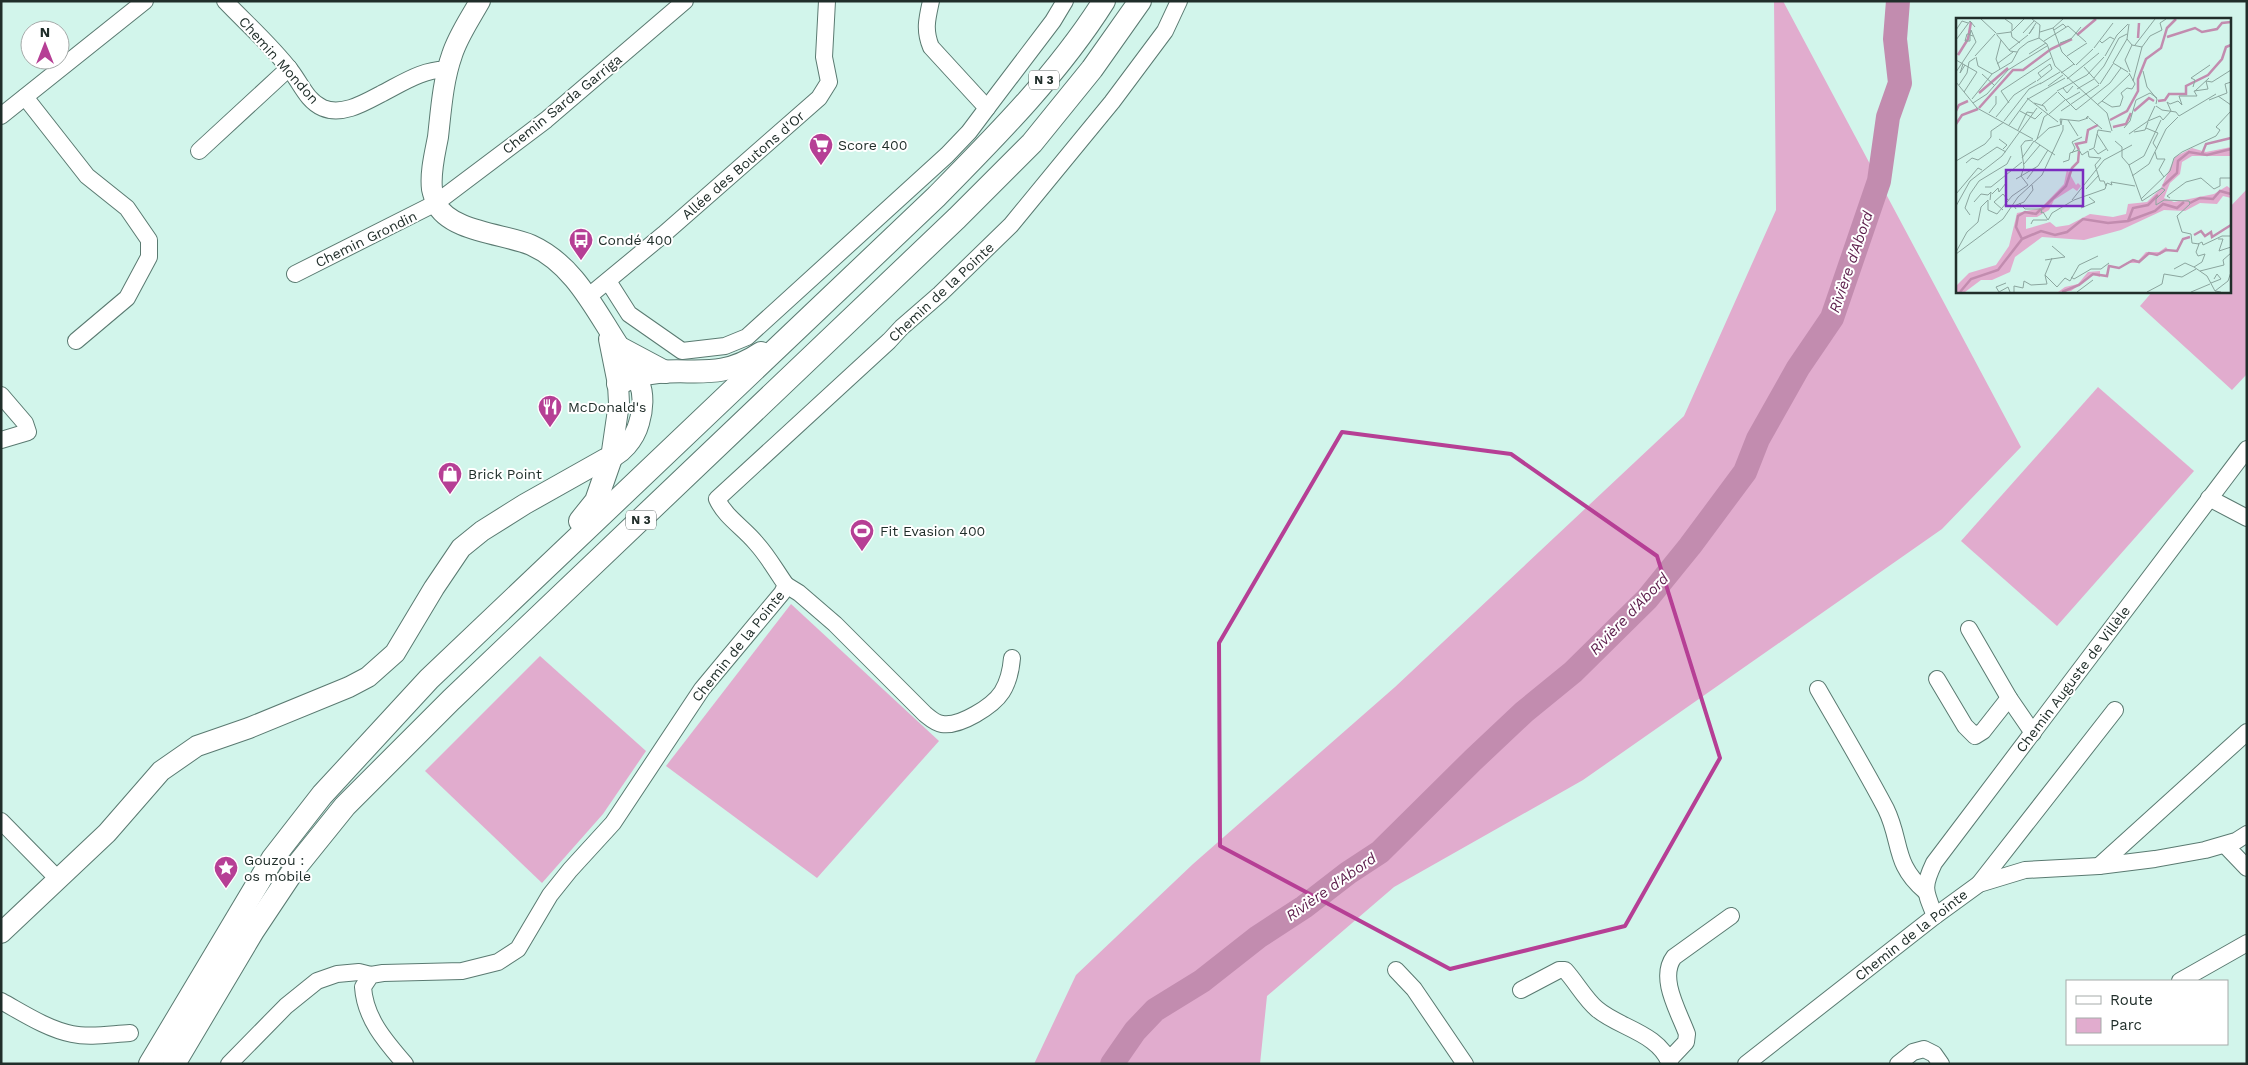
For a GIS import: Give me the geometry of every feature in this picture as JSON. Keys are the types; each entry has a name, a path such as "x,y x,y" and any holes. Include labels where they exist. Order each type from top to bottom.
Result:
{"highway":[{"name":"N 3","path":"150,1064 273,858 322,794 430,679 936,197 1010,123 1069,50 1104,1"},
{"name":"N 3","path":"174,1064 253,931 295,868 345,806 451,700 957,218 1032,143 1120,33 1140,1"},
{"path":"627,380 665,372 700,373 722,371 745,364 768,348 944,181 979,154"},
{"path":"620,348 665,372"},
{"path":"430,679 466,636 547,558 596,501 611,458"}],"main road":[{"path":"480,1 458,40 448,70 433,171 432,190 436,203 441,211 456,222 531,245 568,271 589,296 620,348 627,380"},
{"path":"1,933 57,878 107,833 160,771 197,746 249,728 349,687 368,677 395,653 434,588 461,548 482,531 525,504 605,459 611,458 626,447 640,422 642,397 627,380 607,328"}],"street":[{"path":"1,116 145,1"},
{"name":"Chemin Mondon","path":"225,1 289,68 310,98 323,108 332,110 360,105 404,82 436,69 448,70"},
{"name":"Chemin Sarda Garriga","path":"436,203 546,120 685,1"},
{"name":"Allée des Boutons d'Or","path":"589,296 819,98 829,82 824,56 827,1"},
{"path":"931,1 926,23 926,35 931,47 987,108"},
{"path":"608,281 629,314 682,351 725,346 747,338 948,154 969,132 1053,21 1064,1"},
{"name":"Chemin de la Pointe","path":"229,1064 286,1006 317,981 337,974 359,972 372,975 382,973 462,972 498,962 518,949 550,895 613,823 702,688 776,602 786,585 757,543 721,507 717,499 940,294 1011,225 1118,95 1165,30 1179,1"},
{"path":"199,151 289,68"},
{"path":"25,97 87,176 126,208 136,219 149,240 150,257 138,282 127,298 76,342"},
{"name":"Chemin Grondin","path":"295,274 436,203"},
{"path":"607,328 629,314"},
{"path":"1,395 25,423 28,432 1,440"},
{"name":"Chemin Auguste de Villèle","path":"1925,891 1927,876 1934,863 2247,449"},
{"path":"2209,498 2247,518"},
{"path":"786,585 799,593 835,624 925,714 940,724 949,725 995,702 1004,690 1010,674 1012,658"},
{"path":"1969,629 2009,698 2032,733"},
{"path":"1937,678 1965,726 1974,736 1983,731 2009,698"},
{"path":"1818,689 1887,812 1904,868 1913,881 1925,891 1935,916"},
{"path":"1979,884 2114,710"},
{"path":"2099,866 2247,732"},
{"path":"1,821 57,878"},
{"name":"Chemin de la Pointe","path":"1746,1064 1935,916 1979,884 2025,870 2099,866 2155,859 2225,845 2247,834"},
{"path":"2225,845 2247,868"},
{"path":"1521,990 1559,970 1565,970 1596,1008 1643,1035 1662,1050 1670,1062 1686,1042 1687,1034 1667,977 1668,964 1674,957 1731,916"},
{"path":"2182,980 2247,942"},
{"path":"1396,970 1414,989 1465,1064"},
{"path":"372,975 363,987 369,1015 384,1040 404,1064"},
{"path":"1,1001 47,1025 73,1034 92,1036 130,1033"},
{"path":"1898,1064 1913,1052 1924,1048 1934,1054 1941,1064"}],"highlighted area":[{"path":"1342,432 1511,454 1657,556 1720,758 1625,926 1450,969 1220,846 1219,643"}],"green space":[{"path":"1774,1 1783,1 2021,447 1942,529 1583,780 1394,887 1267,996 1260,1064 1034,1064 1076,975 1193,864 1395,687 1684,416 1776,210"},
{"path":"2247,189 2247,374 2232,390 2140,306 2152,292 2230,292 2230,207"},
{"path":"2098,387 2194,471 2057,626 1961,541"},
{"path":"791,604 939,741 817,878 666,766"},
{"path":"540,656 646,751 603,814 542,883 425,771"}],"waterway":[{"name":"Rivière d'Abord","path":"1112,1064 1135,1031 1155,1010 1202,981 1258,937 1304,907 1348,873 1380,852 1524,712 1573,672 1647,599 1690,546 1745,472 1758,439 1798,368 1832,318 1879,181 1888,117 1900,83 1895,39 1898,1"}],"place":[{"name":"Score 400","path":"821,166"},
{"name":"Condé 400","path":"581,261"},
{"name":"McDonald's","path":"550,428"},
{"name":"Brick Point","path":"450,495"},
{"name":"Fit Evasion 400","path":"862,552"},
{"name":"Gouzou : os mobile","path":"226,889"}]}
